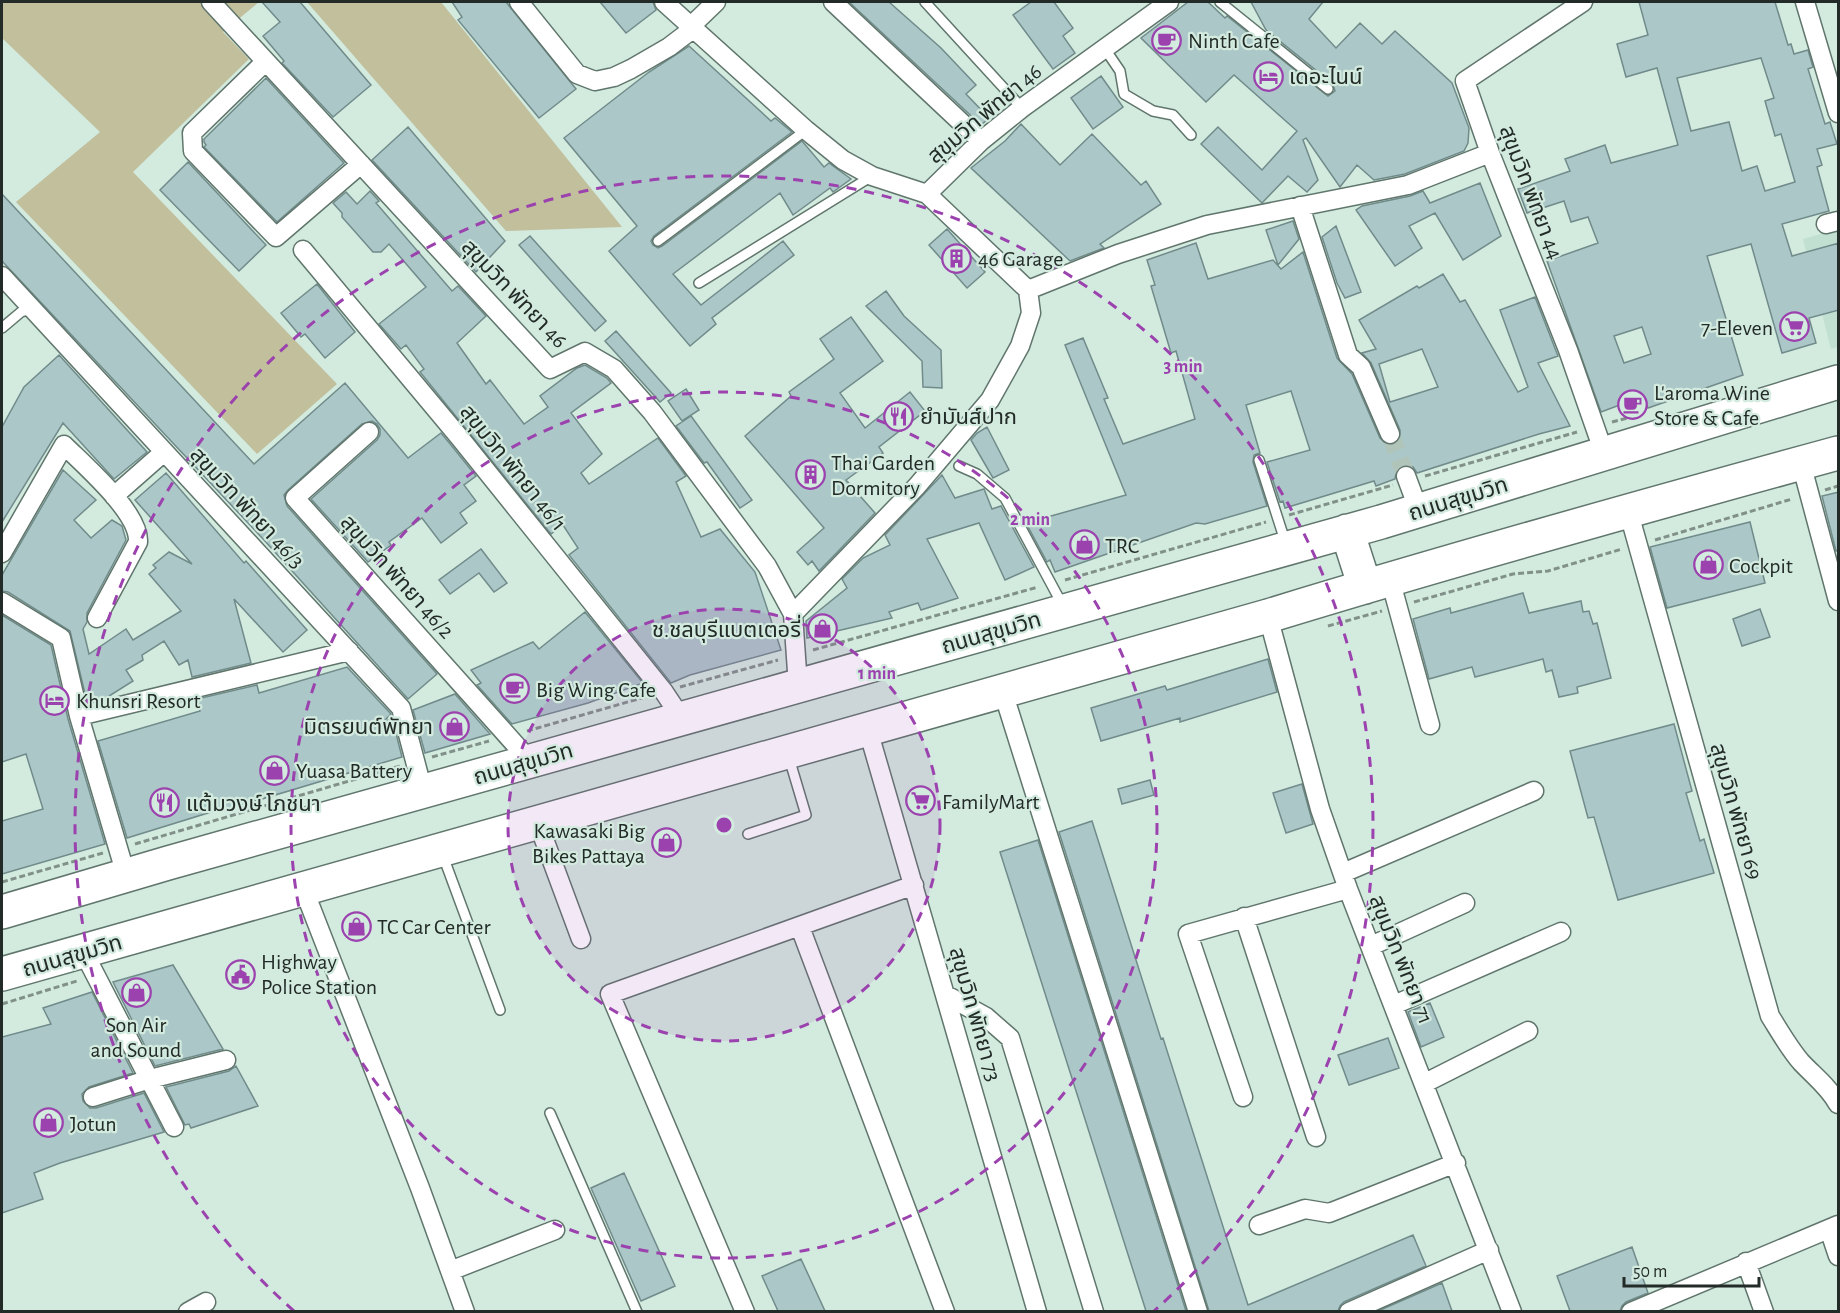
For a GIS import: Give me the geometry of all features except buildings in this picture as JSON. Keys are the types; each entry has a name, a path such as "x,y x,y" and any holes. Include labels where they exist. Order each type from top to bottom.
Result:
{"highway":[{"name":"ถนนสุขุมวิท","path":"2,912 122,862 419,776 530,761 682,719 796,670 1282,533 1347,531 1411,489 1839,381"},
{"name":"ถนนสุขุมวิท","path":"2,974 1002,692 1628,510 1839,453"},
{"path":"1347,531 1377,583"}],"street":[{"name":"สุขุมวิท พัทยา 46","path":"211,2 550,369 585,352 614,369 652,412 767,566 793,614 796,670"},
{"path":"519,2 577,74 595,81 614,77 669,47 716,2"},
{"path":"663,2 806,130 843,160 872,176 927,194"},
{"path":"833,2 981,141"},
{"name":"สุขุมวิท พัทยา 46","path":"1028,290 927,194 981,141 1022,108 1105,49 1151,7 1169,2"},
{"path":"1805,2 1839,113"},
{"name":"สุขุมวิท พัทยา 44","path":"1573,4 1465,81 1490,153 1568,350 1600,440"},
{"path":"265,62 192,134 193,151 276,237 361,164"},
{"path":"793,614 917,486 990,400 1020,346 1031,313 1028,290 1118,254 1207,225 1408,185 1490,153"},
{"path":"1300,206 1347,354 1361,367 1390,434"},
{"name":"สุขุมวิท พัทยา 46/1","path":"303,250 460,438 664,692 682,719"},
{"name":"สุขุมวิท พัทยา 46/3","path":"2,276 401,708 419,776"},
{"name":"สุขุมวิท พัทยา 46/2","path":"369,432 295,498 530,761"},
{"path":"2,553 64,445 114,496 136,526 138,542 98,618"},
{"path":"114,496 164,452"},
{"path":"1801,463 1839,601"},
{"name":"สุขุมวิท พัทยา 69","path":"1628,510 1770,1016 1785,1042 1801,1062 1825,1085 1839,1104"},
{"path":"1377,583 1430,725"},
{"path":"2,602 61,638 79,716 122,862"},
{"name":"สุขุมวิท พัทยา 71","path":"1268,616 1320,809 1345,881 1512,1311"},
{"path":"79,716 349,651"},
{"path":"1002,692 1198,1311"},
{"name":"สุขุมวิท พัทยา 73","path":"868,730 1037,1311"},
{"path":"1243,1097 1188,934 1244,917 1345,881 1534,791"},
{"path":"538,823 581,939"},
{"path":"745,1311 609,993 914,885"},
{"path":"304,890 416,1177 465,1311"},
{"path":"1371,945 1465,903"},
{"path":"1244,917 1316,1137"},
{"path":"800,927 945,1311"},
{"path":"1394,1005 1561,932"},
{"path":"83,951 174,1127"},
{"path":"946,994 986,1017 1010,1038 1094,1311"},
{"path":"1425,1083 1528,1031"},
{"path":"93,1097 150,1079 226,1060"},
{"path":"1259,1225 1305,1209 1329,1213 1456,1163"},
{"path":"1631,1311 1834,1227 1839,1256"},
{"path":"450,1271 555,1230"},
{"path":"1349,1311 1489,1250"},
{"path":"1746,1262 1764,1311"},
{"path":"188,1311 206,1302"}],"lane":[{"path":"925,2 1022,108"},
{"path":"1220,2 1328,89"},
{"path":"1105,49 1120,71 1124,94 1153,111 1173,115 1191,135"},
{"path":"658,241 806,130"},
{"path":"699,283 872,176"},
{"path":"2,328 21,312 31,309"},
{"path":"1259,460 1282,533"},
{"path":"958,466 977,474 1005,498 1059,597"},
{"path":"748,834 806,815 787,753"},
{"path":"442,851 500,1010"},
{"path":"550,1113 637,1311"}],"path":[{"path":"2,882 122,862 419,776 510,736 664,692 796,670 1059,597 1282,533 1411,489 1600,440 1641,414"}],"shaded area":[{"path":"2,2 259,2 223,32 249,59 133,172 337,384 257,454 16,202 100,132 2,38"},
{"path":"307,2 441,2 622,227 506,231"},
{"path":"1838,229 1838,347 1831,349 1803,239"}],"tunnel":[{"path":"1390,434 1406,476"}],"place":[{"name":"Ninth Cafe","path":"1167,40"},
{"name":"เดอะไนน์","path":"1268,76"},
{"name":"46 Garage","path":"957,258"},
{"name":"7-Eleven","path":"1794,327"},
{"name":"L'aroma Wine Store & Cafe","path":"1633,405"},
{"name":"ยำมันส์ปาก","path":"899,416"},
{"name":"Thai Garden Dormitory","path":"810,475"},
{"name":"TRC","path":"1084,545"},
{"name":"Cockpit","path":"1708,565"},
{"name":"ช.ชลบุรีแบตเตอรี่","path":"822,629"},
{"name":"Big Wing Cafe","path":"515,689"},
{"name":"Khunsri Resort","path":"55,700"},
{"name":"มิตรยนต์พัทยา","path":"454,726"},
{"name":"Yuasa Battery","path":"275,770"},
{"name":"FamilyMart","path":"921,801"},
{"name":"แต้มวงษ์ โภชนา","path":"165,803"},
{"name":"Kawasaki Big Bikes Pattaya","path":"666,843"},
{"name":"TC Car Center","path":"356,926"},
{"name":"Highway Police Station","path":"240,974"},
{"name":"Son Air and Sound","path":"136,992"},
{"name":"Jotun","path":"49,1123"}]}
